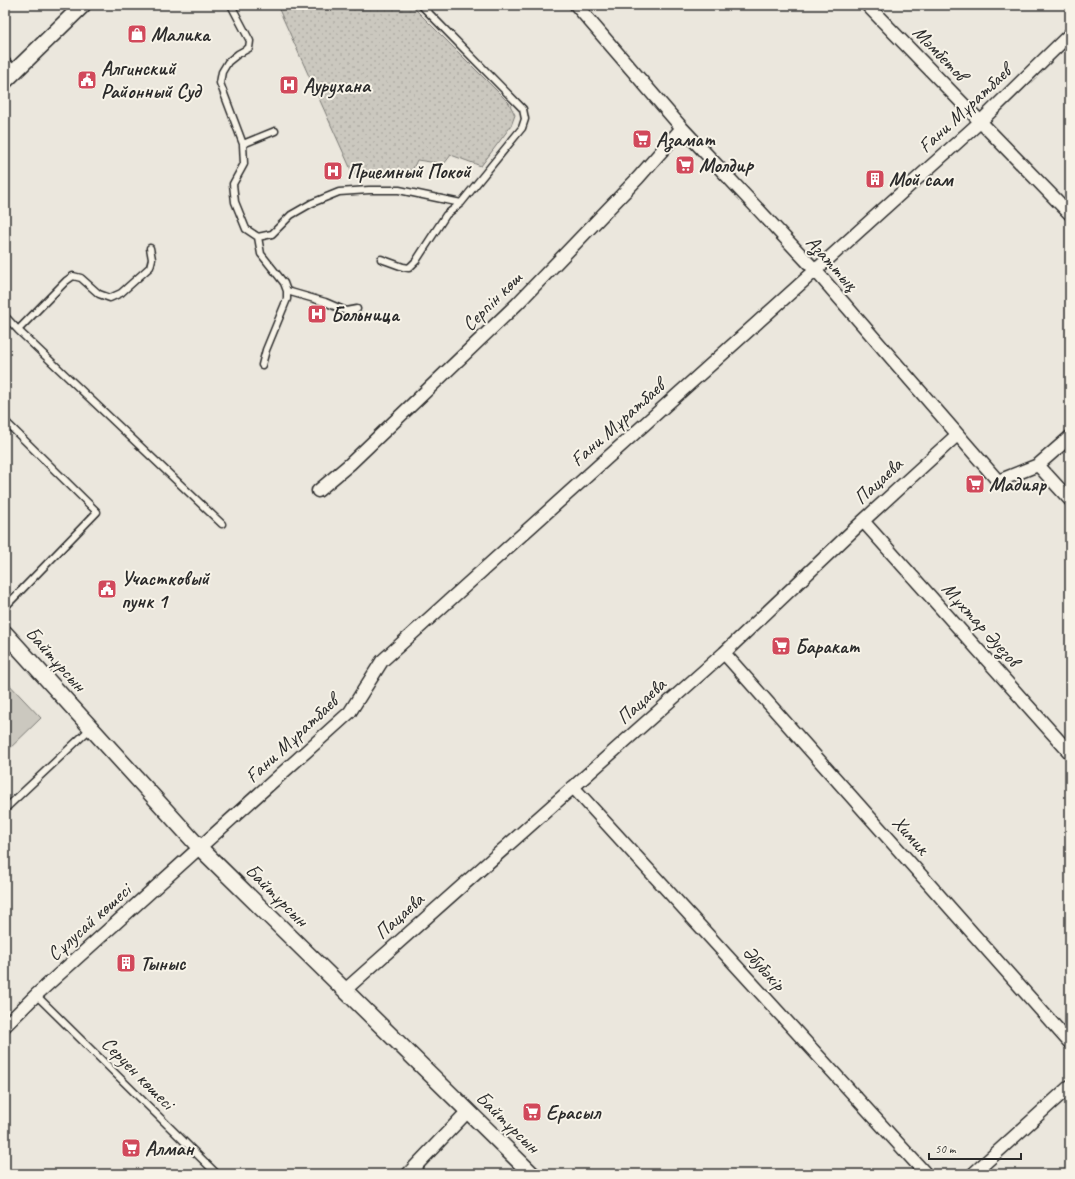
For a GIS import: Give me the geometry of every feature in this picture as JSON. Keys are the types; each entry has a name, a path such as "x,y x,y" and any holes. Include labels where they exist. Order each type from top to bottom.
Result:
{"street":[{"path":"5,81 10,65 83,5"},
{"name":"Азаттық","path":"576,5 682,128 815,270 957,435 998,480 1038,465"},
{"name":"Мәмбетов","path":"867,5 1070,214"},
{"name":"Ғани Мұратбаев","path":"200,848 350,712 382,661 980,122 1070,34"},
{"name":"Серпін көш","path":"318,492 350,464 517,304 638,178 682,128"},
{"name":"Пацаева","path":"344,990 724,653 863,521 957,435"},
{"path":"1070,437 1038,465 1070,500"},
{"name":"Мұхтар Әуезов","path":"863,521 1070,753"},
{"name":"Байтұрсын","path":"5,633 200,848 532,1174"},
{"name":"Химик","path":"724,653 1070,1043"},
{"name":"Әбубәкір","path":"574,787 926,1174"},
{"name":"Сұлусай көшесі","path":"5,1026 36,995 200,848"},
{"path":"974,1174 1070,1086"},
{"path":"408,1174 468,1111"}],"lane":[{"path":"231,5 250,41 249,48 228,62 222,72 220,83 244,144 244,164 233,184 235,202 246,229 258,237 272,234 291,215 312,203 339,192 399,190 461,203"},
{"path":"381,259 409,268 416,261 446,214 461,203 522,128 525,119 523,109 421,5"},
{"path":"244,144 275,131"},
{"path":"258,237 261,254 284,283 287,291 287,299 266,350 262,365"},
{"path":"18,330 73,276 81,278 99,294 110,298 121,293 150,267 152,259 150,248"},
{"path":"287,291 325,302 346,311 357,309"},
{"path":"5,316 222,524"},
{"path":"5,422 97,512 5,607"},
{"path":"5,809 92,728"},
{"name":"Серуен көшесі","path":"36,995 217,1174"}],"shaded area":[{"path":"277,5 411,5 509,103 515,115 511,126 481,166 451,155 444,164 417,160 410,175 386,171 377,179 353,174"},
{"path":"5,680 41,718 5,753"}],"place":[{"name":"Малика","path":"137,34"},
{"name":"Алгинский Районный Суд","path":"87,80"},
{"name":"Аурухана","path":"289,85"},
{"name":"Азамат","path":"642,139"},
{"name":"Молдир","path":"685,165"},
{"name":"Приемный Покой","path":"333,171"},
{"name":"Мой сам","path":"875,179"},
{"name":"Больница","path":"317,314"},
{"name":"Мадияр","path":"975,484"},
{"name":"Участковый пунк 1","path":"107,589"},
{"name":"Баракат","path":"781,646"},
{"name":"Тыныс","path":"126,963"},
{"name":"Ерасыл","path":"532,1112"},
{"name":"Алман","path":"131,1148"}]}
